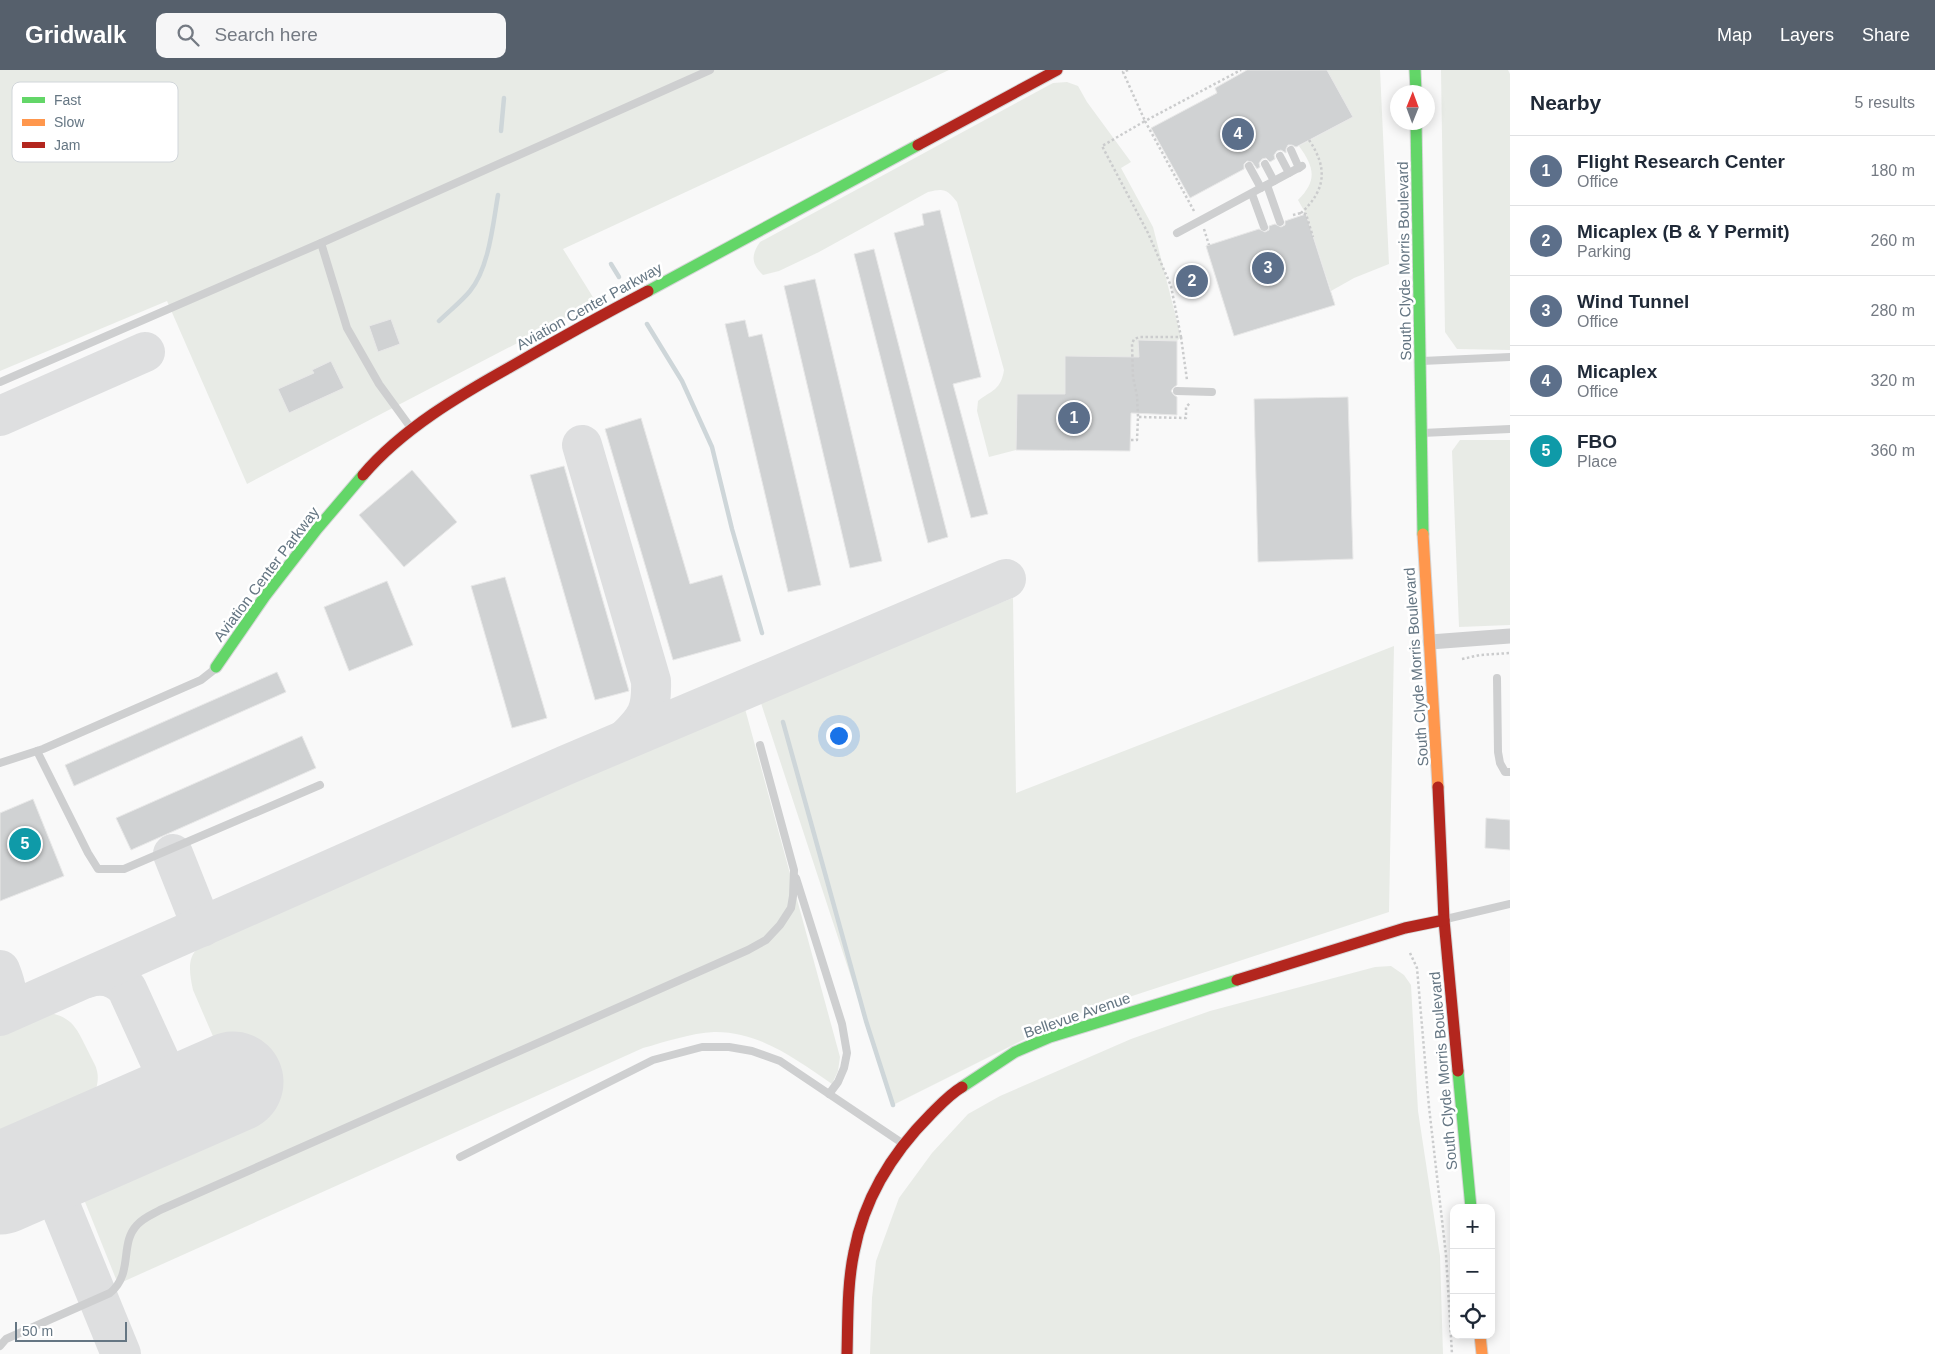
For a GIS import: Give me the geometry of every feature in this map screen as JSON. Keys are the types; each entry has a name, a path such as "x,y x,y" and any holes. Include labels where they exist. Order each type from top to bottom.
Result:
{"street":[{"name":"Aviation Center Parkway","path":"216,667 265,596 317,529 372,464 453,399 556,340 1057,70"},
{"path":"1415,70 1416,85"},
{"name":"South Clyde Morris Boulevard","path":"1416,130 1423,538 1444,920 1471,1204"},
{"path":"1430,642 1510,636"},
{"name":"Bellevue Avenue","path":"847,1354 849,1293 854,1251 870,1198 894,1157 913,1132 952,1093 1014,1052 1050,1037 1405,928 1444,920"},
{"path":"1480,1339 1482,1354"}],"lane":[{"path":"0,382 321,243 710,70"},
{"path":"1177,233 1301,167 1291,150"},
{"path":"1280,156 1289,173"},
{"path":"1265,164 1268,185 1280,222"},
{"path":"1249,166 1268,185"},
{"path":"1252,194 1264,227"},
{"path":"321,243 347,328 379,384 412,430"},
{"path":"1420,361 1510,357"},
{"path":"1177,391 1212,392"},
{"path":"1422,433 1510,429"},
{"path":"0,764 37,751 202,680 216,667"},
{"path":"1497,678 1498,752 1503,768 1506,772 1510,772"},
{"path":"760,746 794,870 842,1024 847,1053 844,1068 838,1082 829,1094"},
{"path":"37,751 98,870 124,869 320,785"},
{"path":"0,1346 6,1339 110,1293 117,1288 125,1273 127,1252 136,1226 160,1210 748,950 766,940 792,908 794,870"},
{"path":"1444,920 1510,904"},
{"path":"460,1157 654,1060 702,1047 729,1047 752,1051 780,1061 904,1144"}],"path":[{"path":"1128,70 1123,72 1145,121 1200,221 1209,245"},
{"path":"1188,382 1171,286 1148,233 1102,146 1241,70"},
{"path":"1293,215 1301,213 1319,190 1322,174 1320,159 1309,140"},
{"path":"1301,213 1306,214 1313,236"},
{"path":"1131,440 1137,440 1138,417 1138,396 1132,377 1132,344 1134,339 1140,337 1181,337"},
{"path":"1138,417 1186,418 1186,407 1193,400"},
{"path":"1462,659 1480,655 1510,653"},
{"path":"1410,953 1417,968 1429,1107 1446,1255 1452,1354"}],"shaded area":[{"path":"0,70 949,70 563,249 596,302 247,484 167,301 0,371"},
{"path":"1327,70 1380,70 1389,264 1354,278 1331,291 1306,214 1298,200 1309,186 1312,173 1308,160 1299,146 1353,117"},
{"path":"1441,70 1508,70 1510,74 1510,350 1457,349 1445,332"},
{"path":"1067,82 1078,86 1087,102 1131,162 1121,168 1153,227 1181,337 1177,341 1139,340 1139,358 1065,357 1065,394 1017,394 1016,450 989,457 977,411 978,401 998,386 1003,377 1004,370 957,202 951,194 942,190 928,192 819,252 779,271 763,275 754,263 754,255 760,242 1053,83"},
{"path":"1460,440 1510,440 1510,625 1459,627 1452,451"},
{"path":"1013,598 1016,793 1394,646 1389,912 1071,1016 893,1105 759,697"},
{"path":"744,705 840,1057 838,1071 832,1084 777,1049 746,1036 731,1033 696,1034 643,1048 118,1284 81,1192 247,1115 193,990 190,968 191,960 199,948 205,943 226,936"},
{"path":"1391,966 1404,975 1411,985 1418,1111 1440,1256 1443,1354 870,1354 872,1298 876,1261 899,1198 932,1153 968,1114 1000,1096 1131,1039 1210,1011 1375,967"},
{"path":"45,1012 68,1020 77,1031 98,1075 95,1093 90,1105 0,1145 0,1030"}],"building":[{"path":"1247,70 1327,70 1353,117 1296,147 1288,145 1286,153 1281,150 1277,151 1274,155 1275,159 1270,162 1266,158 1262,159 1259,163 1260,167 1257,169 1252,162 1247,161 1244,164 1244,169 1190,198 1151,128 1217,93 1215,88"},
{"path":"940,210 981,377 953,384 988,514 971,518 894,233 924,225 922,214"},
{"path":"1306,214 1335,305 1234,336 1206,246 1259,229 1265,232 1269,230 1269,226 1275,224 1281,227 1285,225 1285,221"},
{"path":"874,249 948,537 928,543 854,254"},
{"path":"815,279 882,561 850,568 784,286"},
{"path":"391,319 400,344 378,352 369,326"},
{"path":"745,320 749,337 762,334 821,585 788,592 725,324"},
{"path":"1138,340 1177,341 1177,385 1171,391 1177,397 1177,415 1131,413 1130,451 1016,450 1017,394 1065,394 1065,356 1139,357"},
{"path":"331,361 344,388 289,413 278,389 314,373 312,370"},
{"path":"1348,397 1353,559 1258,562 1254,399"},
{"path":"641,418 690,584 722,575 741,641 673,660 605,429"},
{"path":"564,466 629,691 595,700 530,475"},
{"path":"412,470 457,522 404,567 359,515"},
{"path":"505,577 547,718 512,728 471,586"},
{"path":"387,581 413,645 349,671 324,607"},
{"path":"277,672 286,692 74,786 65,765"},
{"path":"302,736 316,768 131,850 116,818"},
{"path":"33,799 64,876 0,901 0,813"},
{"path":"1486,818 1510,820 1510,850 1485,848"}],"waterway":[{"path":"501,131 504,98"},
{"path":"439,321 470,291 482,270 492,232 498,195"},
{"path":"611,264 619,277"},
{"path":"647,324 682,381 712,447 732,529 762,633"},
{"path":"783,722 866,1021 893,1105"}],"taxiway":[{"path":"0,416 145,352"},
{"path":"582,445 651,681 647,713 639,726 626,739"},
{"path":"0,1016 566,765 1006,579"},
{"path":"173,854 202,927"},
{"path":"0,970 6,987 5,1003 0,1014"},
{"path":"87,978 109,977 127,989 180,1105"},
{"path":"0,1186 9,1184 33,1186 48,1193 60,1205 121,1354"}],"runway":[{"path":"0,1184 233,1082"}],"traffic: fast":[{"path":"1415,70 1416,85"},
{"path":"1416,130 1423,534"},
{"path":"648,291 918,145"},
{"path":"216,667 265,596 317,529 363,475"},
{"path":"962,1087 1015,1052 1050,1037 1237,980"},
{"path":"1458,1071 1471,1204"}],"traffic: slow":[{"path":"1423,534 1438,787"},
{"path":"1480,1339 1482,1354"}],"traffic: jam":[{"path":"918,145 1057,70"},
{"path":"363,475 395,443 452,401 648,291"},
{"path":"1438,787 1444,920 1458,1071"},
{"path":"1237,980 1405,928 1444,920"},
{"path":"847,1354 850,1277 854,1252 865,1213 882,1177 904,1144 942,1103 962,1087"}],"place":[{"name":"Micaplex","path":"1238,134"},
{"name":"Wind Tunnel","path":"1268,268"},
{"name":"Micaplex (B & Y Permit)","path":"1192,281"},
{"name":"Flight Research Center","path":"1074,418"},
{"name":"FBO","path":"25,844"}]}
